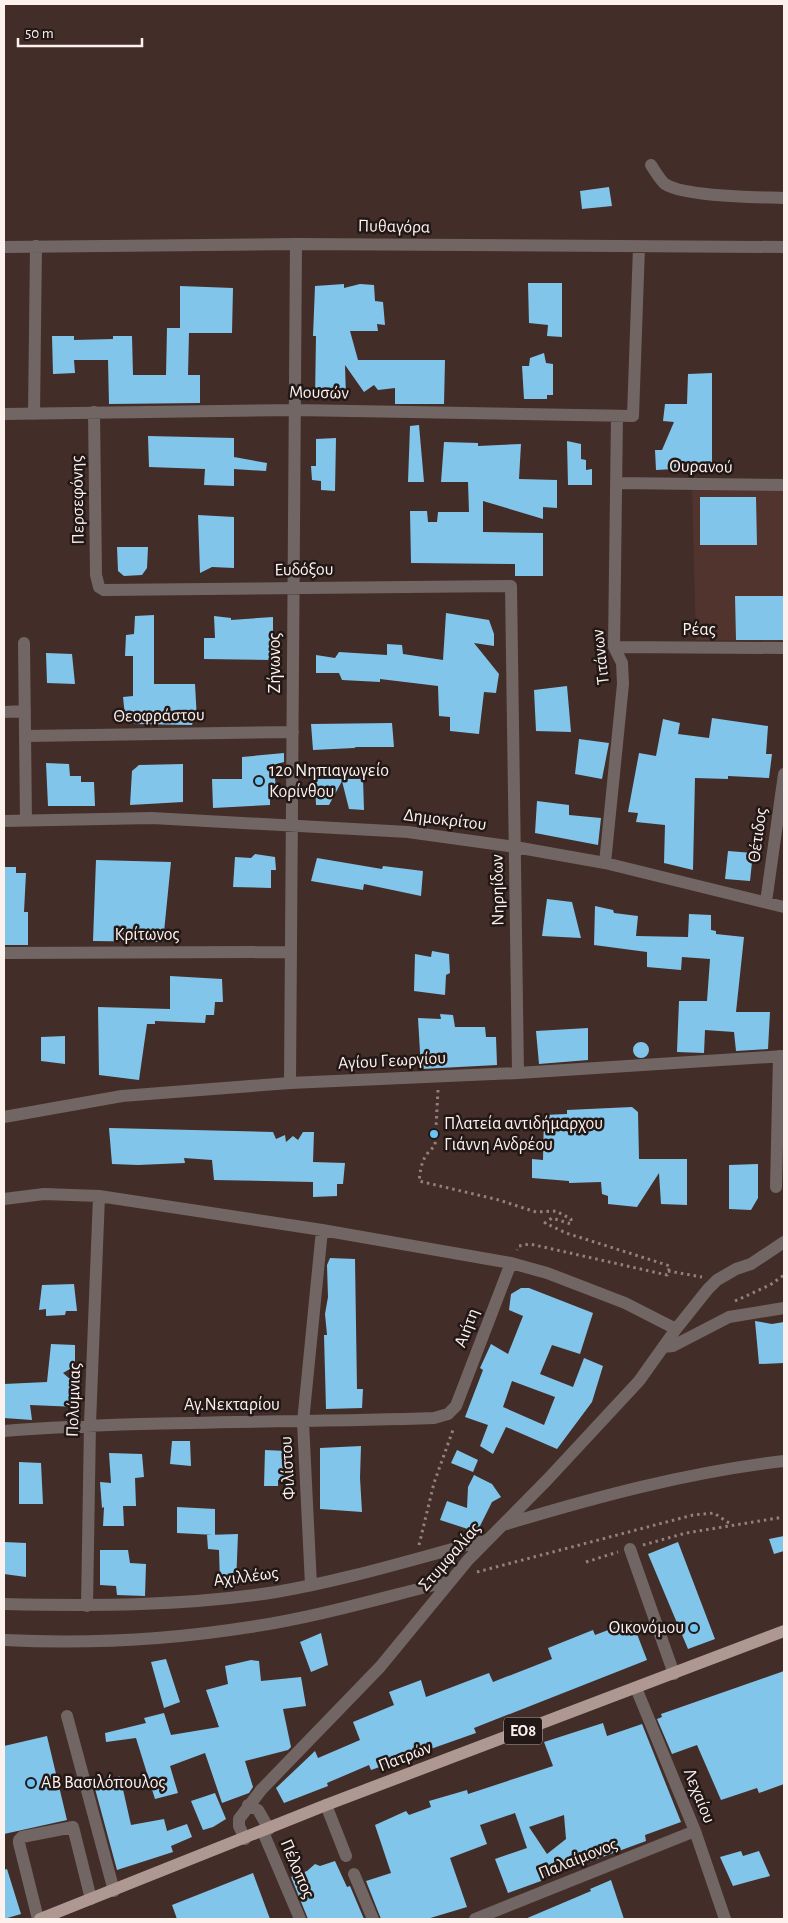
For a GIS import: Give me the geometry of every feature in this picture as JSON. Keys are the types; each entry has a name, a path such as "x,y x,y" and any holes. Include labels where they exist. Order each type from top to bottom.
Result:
{"main road":[{"name":"Πατρών","path":"39,1919 266,1831 326,1805 784,1631"}],"street":[{"path":"651,166 665,184 684,190 715,195 784,198"},
{"name":"Πυθαγόρα","path":"4,247 296,244 784,247"},
{"name":"Ζήνωνος","path":"290,1083 296,244"},
{"path":"34,414 36,246"},
{"name":"Μουσών","path":"4,414 295,410 633,416 639,247"},
{"name":"Περσεφόνης","path":"94,412 96,575 98,587"},
{"name":"Τιτάνων","path":"606,863 623,684 622,663 614,647 617,416"},
{"name":"Ουρανού","path":"617,483 784,485"},
{"name":"Ευδόξου","path":"98,587 111,592 511,586"},
{"name":"Νηρηίδων","path":"511,586 518,1073"},
{"path":"24,643 26,820"},
{"name":"Ρέας","path":"614,647 784,648"},
{"path":"4,712 25,711"},
{"name":"Θεοφράστου","path":"25,736 293,732"},
{"name":"Θέτιδος","path":"766,902 784,774"},
{"name":"Δημοκρίτου","path":"4,821 152,818 292,824 408,832 515,847 606,863 784,906"},
{"name":"Κρίτωνος","path":"4,953 291,952"},
{"path":"776,1187 781,1056"},
{"name":"Αγίου Γεωργίου","path":"4,1117 122,1096 290,1083 518,1073 781,1056"},
{"path":"4,1199 44,1194 99,1196 322,1230 510,1263 547,1273 626,1303 676,1329"},
{"name":"Πολύμνιας","path":"88,1606 90,1424 99,1196"},
{"name":"Φιλίστου","path":"311,1585 304,1422 322,1230"},
{"path":"717,1280 736,1269 751,1264 784,1242"},
{"name":"Αιήτη","path":"456,1406 510,1263"},
{"name":"Στυμφαλίας","path":"248,1805 380,1667 450,1580 486,1540 639,1381 676,1329 717,1280"},
{"path":"663,1347 673,1346 729,1317 784,1308"},
{"name":"Αγ.Νεκταρίου","path":"4,1431 90,1424 304,1422 434,1418 448,1414 456,1406"},
{"path":"500,1526 649,1484 724,1468 784,1461"},
{"name":"Αχιλλέως","path":"4,1604 88,1606 171,1603 251,1595 311,1585 486,1540"},
{"path":"630,1549 674,1674"},
{"path":"4,1640 89,1642 183,1636 222,1631 323,1613 450,1580"},
{"name":"Λεχαίου","path":"636,1688 695,1831 725,1919"},
{"path":"67,1716 114,1891"},
{"path":"245,1839 239,1826 239,1819 248,1805"},
{"name":"Πέλοπος","path":"248,1805 258,1810 300,1919"},
{"path":"326,1805 346,1856"},
{"path":"39,1919 19,1843 22,1837 73,1827 91,1899"},
{"name":"Παλαίμονος","path":"475,1919 695,1831"},
{"path":"354,1874 373,1919"}],"path":[{"path":"439,1077 435,1146 426,1153 421,1163 419,1181 499,1200 536,1212 556,1211 571,1219 571,1224 552,1218 545,1223 566,1234 670,1266 667,1276 530,1244 519,1246 510,1263"},
{"path":"668,1270 717,1280"},
{"path":"728,1305 770,1285 784,1275"},
{"path":"419,1558 420,1532 434,1483 453,1434 456,1406"},
{"path":"450,1580 694,1515 714,1513 732,1525"},
{"path":"586,1562 686,1533 784,1517"}],"shaded area":[{"path":"692,489 784,491 784,641 696,640"}],"building":[{"path":"609,187 612,206 582,209 580,191"},
{"path":"528,283 562,283 562,337 547,336 548,325 529,323"},
{"path":"344,284 344,288 360,284 374,285 375,301 383,302 385,325 377,324 378,331 350,331 358,360 445,360 444,404 395,404 395,388 378,390 374,385 364,392 345,365 346,397 315,398 316,336 313,336 315,286"},
{"path":"180,286 233,288 232,333 189,333 188,375 200,375 200,403 109,404 108,360 74,360 75,373 53,374 52,336 74,336 74,340 113,339 113,336 132,336 133,375 166,375 167,328 180,328"},
{"path":"544,353 546,363 553,364 553,395 547,395 547,399 524,399 522,366 529,366 530,358"},
{"path":"712,373 712,467 656,470 655,450 662,450 674,422 663,421 665,404 687,404 688,374"},
{"path":"419,425 424,482 408,482 410,426"},
{"path":"148,436 234,438 234,457 267,463 266,471 234,469 234,486 204,485 205,469 149,467"},
{"path":"336,438 335,491 321,490 321,481 312,480 311,466 316,466 316,439"},
{"path":"567,441 581,444 581,459 586,460 586,470 592,469 592,485 568,485"},
{"path":"444,442 478,443 478,446 521,444 519,479 557,480 557,508 543,507 543,519 483,501 483,532 543,533 543,576 515,576 515,564 411,563 410,511 427,511 428,522 437,522 438,512 469,512 468,482 441,482"},
{"path":"700,497 756,497 757,545 700,545"},
{"path":"198,515 234,517 234,568 212,567 200,573"},
{"path":"117,547 148,547 147,568 142,575 124,576 118,571"},
{"path":"735,596 784,596 784,640 736,640"},
{"path":"446,613 489,620 494,634 494,646 474,643 499,674 496,693 484,692 479,734 450,731 450,717 439,716 438,686 380,679 380,682 342,680 339,673 316,673 316,655 335,658 339,652 387,655 387,644 402,645 403,654 443,660"},
{"path":"154,615 154,684 195,684 197,720 193,721 192,725 134,724 133,718 125,716 123,697 133,696 133,656 125,656 126,635 134,634 135,616"},
{"path":"214,616 231,618 231,620 273,617 273,660 204,659 204,638 215,638"},
{"path":"46,653 72,654 75,684 47,683"},
{"path":"567,686 571,732 536,731 534,690"},
{"path":"712,718 768,726 766,754 772,754 769,778 728,776 728,779 695,778 693,870 664,863 665,825 636,822 638,813 628,812 639,753 656,756 663,719 680,723 678,734 709,738"},
{"path":"392,723 394,747 313,750 311,724"},
{"path":"579,739 609,743 602,779 575,774"},
{"name":"12ο Νηπιαγωγείο Κορίνθου","path":"284,753 284,762 273,765 276,786 270,795 270,805 213,808 212,779 242,779 242,757"},
{"path":"46,763 69,764 70,776 81,776 81,782 94,782 95,806 48,806"},
{"path":"183,764 183,802 130,805 132,771 139,765"},
{"path":"315,779 363,779 364,810 349,809 342,781 329,805 316,805"},
{"path":"537,801 569,805 569,815 601,818 598,845 535,833"},
{"path":"728,851 753,853 750,881 725,879"},
{"path":"255,854 275,857 276,870 271,870 271,888 233,887 235,857 251,858"},
{"path":"317,858 382,869 383,866 423,871 421,896 364,884 363,890 311,881"},
{"path":"96,860 171,862 163,942 93,941"},
{"path":"4,867 16,867 16,873 26,873 24,912 28,912 28,945 4,945"},
{"path":"547,899 572,902 581,938 542,936"},
{"path":"595,906 613,910 614,913 638,916 636,936 688,937 689,914 711,915 711,930 716,931 716,934 744,937 736,1012 770,1012 768,1049 736,1051 734,1032 705,1030 704,1053 677,1052 679,1001 707,1001 710,959 682,957 681,970 647,967 647,952 594,945"},
{"path":"432,951 449,954 450,973 446,975 445,995 414,991 415,954 431,957"},
{"path":"170,976 222,979 223,1002 215,1002 214,1015 206,1015 205,1023 155,1021 155,1024 147,1024 139,1080 99,1075 98,1007 170,1009"},
{"path":"440,1014 453,1015 455,1027 485,1027 486,1037 496,1037 497,1065 421,1069 418,1018 441,1019"},
{"path":"588,1028 588,1060 539,1064 536,1031"},
{"path":"65,1036 65,1064 41,1061 41,1037"},
{"path":"641,1042 649,1050 641,1058 633,1050"},
{"path":"632,1107 638,1112 639,1159 687,1159 687,1205 661,1204 659,1173 637,1207 608,1204 608,1196 602,1194 601,1182 569,1183 569,1181 532,1178 532,1159 543,1160 544,1115 567,1114 567,1110"},
{"path":"109,1128 273,1132 276,1139 285,1135 286,1142 293,1136 298,1140 303,1132 314,1132 313,1162 345,1163 343,1184 337,1184 337,1196 313,1197 313,1182 214,1180 212,1160 184,1158 185,1163 112,1164"},
{"path":"758,1164 758,1198 751,1210 729,1209 729,1165"},
{"path":"330,1258 355,1259 357,1389 363,1389 362,1408 326,1409 324,1335 327,1335 325,1314 328,1297 327,1265"},
{"path":"74,1284 77,1311 66,1311 65,1315 46,1316 46,1309 39,1310 42,1285"},
{"path":"521,1288 529,1288 593,1313 580,1354 552,1345 540,1374 573,1387 584,1358 603,1366 592,1402 557,1449 506,1427 493,1454 480,1446 488,1425 465,1417 483,1370 480,1368 491,1344 508,1354 523,1316 509,1310 511,1294","holes":["512,1381 555,1397 544,1425 503,1407"]},
{"path":"755,1321 772,1324 784,1322 784,1363 759,1364"},
{"path":"51,1344 75,1345 75,1366 63,1373 77,1385 78,1407 30,1405 32,1420 4,1418 4,1384 47,1382"},
{"path":"172,1441 190,1441 191,1466 170,1464"},
{"path":"361,1446 362,1512 320,1509 320,1448"},
{"path":"265,1450 286,1451 289,1481 278,1480 278,1486 264,1486"},
{"path":"457,1450 478,1460 473,1472 451,1463"},
{"path":"109,1453 142,1454 144,1477 135,1478 136,1506 123,1506 124,1526 103,1526 104,1507 102,1508 100,1482 111,1483"},
{"path":"19,1462 41,1463 43,1504 19,1504"},
{"path":"474,1475 492,1484 501,1497 492,1502 477,1532 440,1520 447,1501 467,1508 468,1487"},
{"path":"177,1507 215,1509 215,1535 177,1533"},
{"path":"238,1534 236,1584 220,1584 219,1550 208,1549 207,1535"},
{"path":"784,1536 784,1551 774,1554 769,1539"},
{"path":"4,1542 26,1543 26,1577 4,1574"},
{"path":"678,1542 715,1639 688,1649 648,1554"},
{"path":"100,1550 128,1550 130,1563 146,1564 145,1596 117,1595 116,1586 100,1585"},
{"path":"632,1621 647,1660 474,1728 476,1733 371,1770 369,1765 327,1783 328,1786 284,1803 276,1788 315,1751 318,1758 360,1740 353,1722 394,1705 389,1692 421,1680 426,1697 489,1673 493,1682 552,1659 548,1648 593,1630 595,1635"},
{"path":"321,1633 328,1665 311,1672 300,1642"},
{"path":"166,1659 180,1702 164,1708 151,1662"},
{"path":"251,1660 259,1661 261,1681 301,1677 306,1706 283,1709 291,1747 288,1750 245,1761 253,1787 249,1793 222,1803 205,1753 170,1766 178,1793 155,1799 136,1738 106,1742 105,1733 146,1723 144,1718 164,1713 171,1735 219,1727 206,1690 228,1684 225,1666"},
{"path":"784,1671 784,1784 759,1793 757,1788 721,1800 697,1745 672,1754 657,1719 662,1717 661,1714"},
{"path":"603,1723 607,1736 642,1724 681,1822 645,1835 646,1841 578,1866 574,1862 551,1869 549,1876 541,1881 508,1893 495,1859 527,1848 515,1813 480,1825 487,1844 450,1858 467,1907 427,1919 381,1919 366,1881 391,1873 375,1825 406,1811 409,1815 431,1807 429,1801 467,1790 468,1794 553,1766 544,1742","holes":["564,1815 566,1839 547,1854 529,1827"]},
{"name":"ΑΒ Βασιλόπουλος","path":"47,1736 67,1820 4,1834 4,1746"},
{"path":"120,1776 131,1825 164,1819 167,1831 187,1824 192,1837 171,1846 173,1852 117,1870 94,1785"},
{"path":"215,1793 226,1819 213,1827 203,1830 191,1801"},
{"path":"741,1851 743,1856 759,1851 770,1876 733,1886 720,1857"},
{"path":"335,1861 347,1887 350,1886 364,1919 308,1919 291,1877 307,1871 315,1864 320,1866"},
{"path":"7,1869 21,1914 4,1919 4,1870"},
{"path":"253,1873 270,1919 177,1919 172,1905"},
{"path":"611,1880 624,1919 525,1919 591,1891 590,1889"}],"place":[{"name":"12ο Νηπιαγωγείο Κορίνθου","path":"259,781"},
{"name":"Πλατεία αντιδήμαρχου Γιάννη Ανδρέου","path":"434,1134"},
{"name":"Οικονόμου","path":"694,1628"},
{"name":"ΑΒ Βασιλόπουλος","path":"31,1783"}]}
